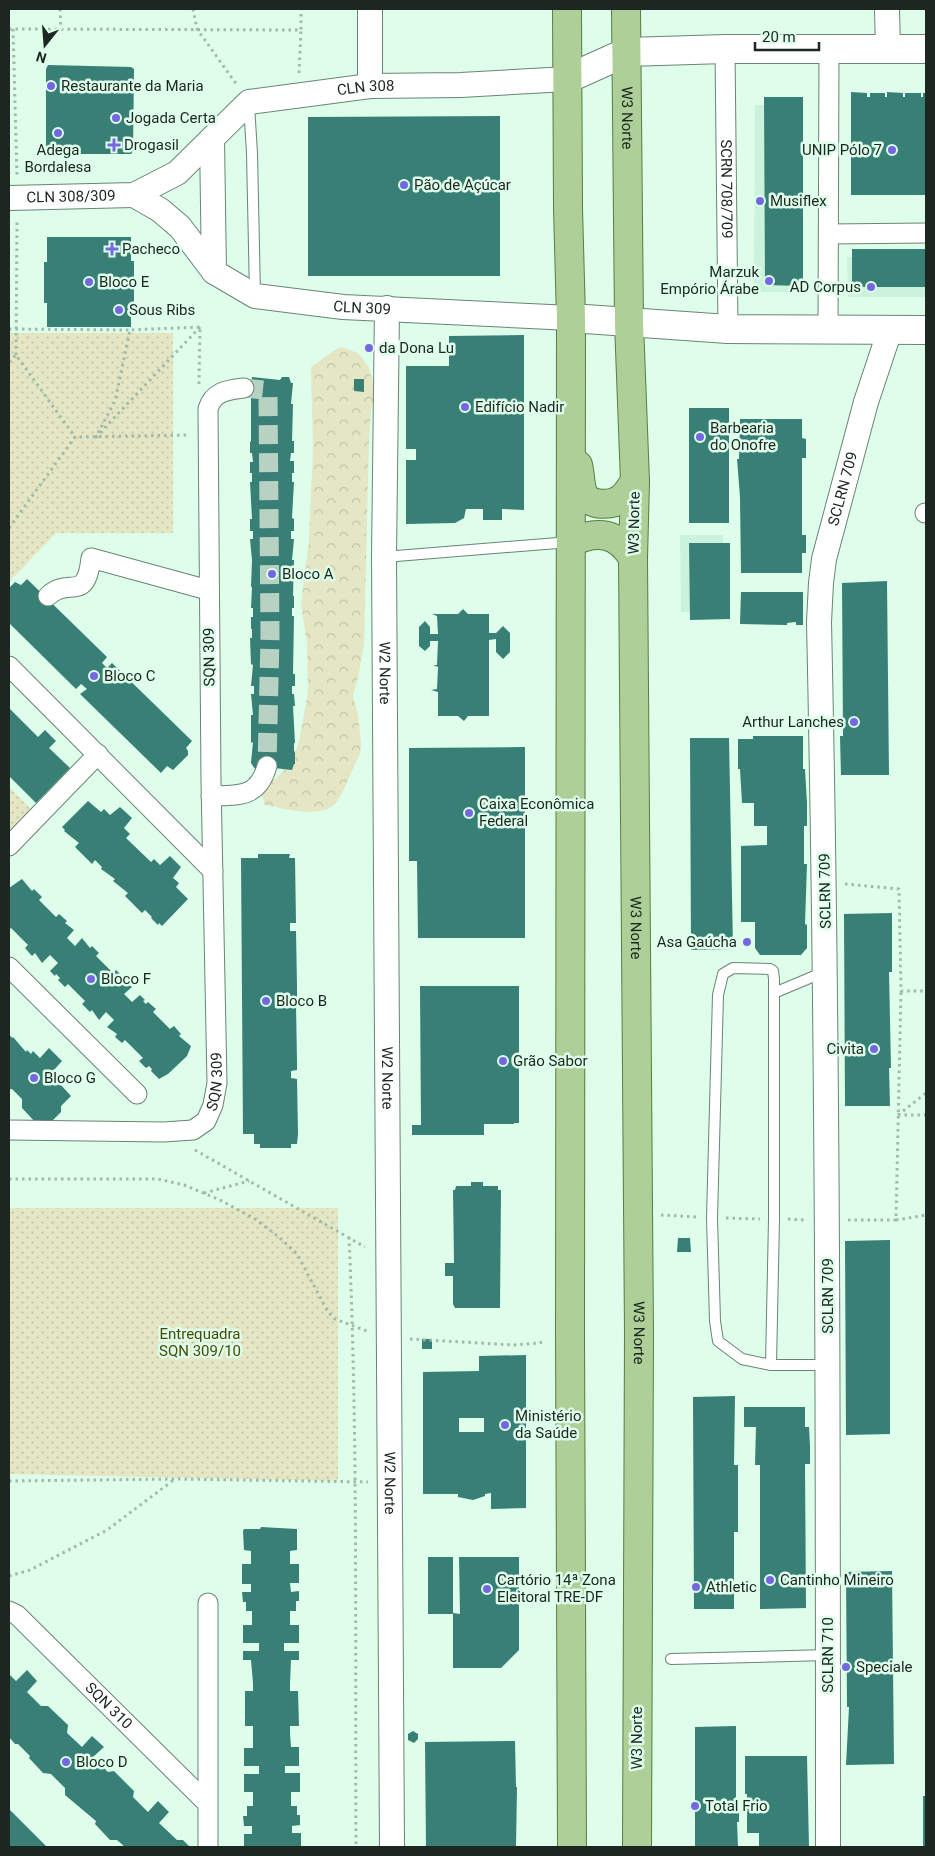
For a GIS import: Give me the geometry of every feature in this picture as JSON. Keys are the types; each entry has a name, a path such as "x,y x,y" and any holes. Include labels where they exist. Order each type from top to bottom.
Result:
{"main road":[{"path":"567,9 571,318 570,1333 572,1847"},
{"name":"W3 Norte","path":"626,9 629,323 635,482 633,558 639,1334 637,1847"},
{"path":"627,52 725,49 926,49"},
{"name":"CLN 308","path":"567,79 627,52"},
{"name":"CLN 309","path":"571,318 629,323"},
{"path":"629,323 728,329 926,330"},
{"path":"570,417 584,493 589,500 601,504 611,503 622,498 635,482"},
{"path":"571,542 590,535 608,535 615,537 628,548 633,558"}],"street":[{"path":"370,9 370,86"},
{"path":"887,9 888,48"},
{"name":"SCRN 708/709","path":"725,49 728,329"},
{"path":"828,330 829,49"},
{"name":"CLN 308","path":"249,102 370,86 461,85 567,79"},
{"path":"134,196 176,173 249,102"},
{"path":"212,139 214,272"},
{"name":"CLN 308/309","path":"13,198 134,196"},
{"name":"CLN 309","path":"134,196 160,210 180,227 214,272 256,296 343,307 571,318"},
{"path":"829,234 926,233"},
{"name":"W2 Norte","path":"387,308 384,557 392,1847"},
{"name":"SCLRN 709","path":"828,1463 826,971 819,622 821,583 824,560 866,402 890,330"},
{"name":"SQN 309","path":"9,1130 164,1132 193,1130 206,1121 213,1105 217,1082 208,590 208,409 211,400 220,393 244,388"},
{"path":"48,596 54,591 81,586 85,583 89,573 91,558 208,590"},
{"path":"9,666 212,871"},
{"path":"9,846 98,754"},
{"path":"211,796 245,794 259,786 267,766"},
{"path":"9,967 137,1094"},
{"name":"SCLRN 710","path":"828,1463 828,1847"},
{"path":"208,1603 208,1847"},
{"name":"SQN 310","path":"9,1611 22,1620 207,1803"}],"lane":[{"path":"249,102 256,296"},
{"path":"384,557 571,542"},
{"path":"771,1365 774,1219 774,974 770,969 733,968 723,974 720,982 718,1015 712,1218 715,1321 718,1341 742,1359 771,1365 828,1365"},
{"path":"774,993 826,971"},
{"path":"671,1659 828,1655"}],"path":[{"path":"60,9 61,30"},
{"path":"193,9 197,29 249,102"},
{"path":"298,96 301,9"},
{"path":"75,437 16,355 11,30 301,30"},
{"path":"9,329 130,330 200,327"},
{"path":"199,386 200,327"},
{"path":"96,437 200,327"},
{"path":"96,437 115,401 130,330"},
{"path":"9,362 16,355"},
{"path":"75,437 207,439"},
{"path":"9,528 75,437"},
{"path":"825,882 899,889 901,991 896,1220"},
{"path":"901,991 926,991"},
{"path":"898,1115 926,1093"},
{"path":"898,1115 926,1115"},
{"path":"164,1132 388,1259"},
{"path":"9,1179 158,1179 184,1185 204,1193 255,1219 279,1237 297,1254 328,1312 335,1319 388,1338 514,1345 539,1343 570,1333"},
{"path":"204,1193 250,1181"},
{"path":"638,1213 712,1218 827,1220 896,1220 926,1214"},
{"path":"349,1237 353,1327 355,1482 356,1847"},
{"path":"9,1576 30,1570 107,1530 176,1479"},
{"path":"9,1481 176,1479 390,1482"}],"shaded area":[{"path":"755,105 793,105 793,292 754,292"},
{"path":"847,257 926,257 926,297 848,297"},
{"path":"680,535 723,535 723,613 681,612"}],"green space":[{"path":"9,333 173,333 173,533 56,533 9,582"},
{"path":"341,347 358,353 369,367 375,392 371,411 369,439 364,644 353,696 358,714 361,745 360,754 336,803 321,811 302,812 265,805 262,796 265,787 279,776 295,754 308,692 307,643 301,603 309,541 313,448 311,367"},
{"path":"9,787 37,815 9,845"},
{"name":"Entrequadra SQN 309/10","path":"9,1208 338,1208 338,1481 9,1474"}],"building":[{"path":"48,65 131,67 134,69 133,151 131,154 48,154 46,152 46,69"},
{"path":"851,92 867,93 867,97 870,97 870,93 885,93 885,97 887,97 887,92 903,93 903,97 905,97 905,93 921,93 921,97 923,97 923,93 926,93 926,195 851,195"},
{"path":"764,97 803,97 803,286 765,285"},
{"name":"Pão de Açúcar","path":"500,116 500,276 308,276 308,117"},
{"name":"Bloco E","path":"47,237 131,237 131,261 134,261 134,303 131,303 131,327 47,327 47,303 44,303 44,262 47,262"},
{"path":"852,249 926,249 926,287 852,287"},
{"name":"Edifício Nadir","path":"524,335 524,510 502,509 502,520 483,520 483,509 466,509 464,518 455,523 406,524 406,460 416,460 416,449 406,449 406,366 449,366 449,336"},
{"name":"Bloco A","path":"252,377 280,380 282,377 289,377 291,383 293,383 291,404 293,404 292,441 294,441 294,453 291,453 290,461 294,461 294,473 292,473 292,482 294,482 292,518 294,519 294,531 291,531 291,539 294,539 292,560 294,560 294,608 292,608 292,616 294,616 293,674 295,674 295,686 292,686 292,694 294,694 295,706 293,706 295,764 292,770 274,768 255,769 251,763 253,742 251,743 251,715 253,715 251,694 254,694 254,686 251,686 253,665 251,664 250,638 252,638 251,617 253,617 253,608 251,608 252,560 250,539 253,539 253,531 250,531 250,519 252,519 250,482 252,482 252,473 250,473 250,462 253,462 252,453 250,453 251,396 249,396 249,384 251,384"},
{"path":"354,379 364,379 364,392 354,391"},
{"path":"689,408 729,408 729,523 689,523"},
{"path":"740,419 802,419 802,438 806,439 806,458 802,458 802,535 806,535 806,553 802,553 802,573 741,573 740,497 737,459 739,459"},
{"path":"689,543 730,543 730,619 690,620"},
{"name":"Bloco C","path":"27,579 107,657 102,663 107,668 112,663 192,741 186,748 188,755 173,770 167,766 161,773 80,694 87,689 81,684 76,689 9,623 9,588 15,582 21,585"},
{"path":"887,581 889,775 841,775 840,736 843,736 842,583"},
{"path":"741,592 803,592 803,625 796,625 796,622 787,623 787,625 740,624"},
{"path":"463,609 468,614 489,614 489,633 496,633 503,626 510,633 510,652 503,659 496,652 496,639 489,640 489,716 468,716 464,721 458,716 438,716 438,692 431,690 437,689 438,667 433,665 437,665 438,641 430,641 430,646 425,651 419,646 419,627 425,621 430,627 430,634 438,634 437,616 432,614 458,614"},
{"path":"9,708 38,737 45,730 56,741 49,748 70,768 36,803 9,776"},
{"path":"753,736 803,736 803,769 805,769 807,803 807,826 804,826 804,864 807,864 805,924 807,925 807,948 801,955 760,955 755,948 755,922 741,922 741,846 767,845 767,826 754,826 754,803 742,803 740,769 738,769 738,739 753,739"},
{"path":"690,738 729,738 733,949 691,950"},
{"path":"525,747 525,938 418,938 417,861 409,861 409,748"},
{"path":"88,801 101,812 104,809 110,815 120,807 132,818 124,828 130,834 126,838 151,862 154,859 160,865 170,856 181,867 173,878 179,883 176,887 188,899 162,926 159,923 158,925 145,910 142,913 125,896 128,893 113,881 115,879 101,869 102,867 95,860 92,864 75,847 79,843 64,831 62,827"},
{"name":"Bloco B","path":"258,854 290,854 289,858 295,858 296,923 290,923 290,931 296,931 297,997 290,997 291,1005 296,1005 297,1070 291,1071 291,1078 297,1079 298,1134 297,1144 291,1144 291,1148 260,1148 260,1144 254,1144 254,1134 243,1134 241,858 258,858"},
{"name":"Bloco F","path":"22,879 32,891 34,889 42,897 39,900 56,917 59,914 67,921 65,923 74,930 67,938 75,946 82,938 90,948 92,946 99,953 96,956 113,973 116,970 124,978 122,980 132,987 124,994 132,1002 140,995 146,1004 148,1002 156,1009 153,1012 170,1029 174,1026 181,1034 179,1036 191,1046 187,1056 168,1074 159,1079 149,1066 146,1068 139,1061 143,1058 125,1040 122,1043 115,1037 117,1034 107,1027 114,1020 106,1012 99,1020 92,1010 90,1012 82,1004 85,1001 68,984 65,987 58,980 60,978 50,971 58,963 50,955 42,963 35,953 32,956 25,948 28,945 11,928 9,930 9,888"},
{"path":"892,913 892,972 889,972 890,1106 845,1106 844,914"},
{"path":"420,986 519,986 519,1123 484,1124 484,1135 412,1135 412,1125 421,1125"},
{"name":"Bloco G","path":"9,1034 26,1052 27,1050 31,1054 33,1051 40,1058 49,1048 62,1061 53,1071 60,1077 57,1079 71,1096 61,1106 61,1112 50,1123 36,1123 22,1108 22,1099 12,1089 9,1089"},
{"path":"471,1182 483,1182 483,1186 498,1186 498,1190 501,1190 500,1308 455,1308 453,1304 453,1276 445,1276 445,1263 454,1263 453,1190 455,1190 456,1186 471,1186"},
{"path":"678,1238 690,1238 691,1252 677,1252"},
{"path":"890,1240 890,1434 846,1435 845,1241"},
{"path":"422,1339 432,1339 432,1349 422,1349"},
{"name":"Ministério da Saúde","path":"526,1355 526,1508 491,1509 491,1493 473,1500 458,1497 458,1494 423,1494 423,1372 479,1371 479,1356","holes":["459,1418 484,1418 484,1432 459,1432"]},
{"path":"735,1396 734,1465 738,1465 738,1532 734,1532 734,1609 694,1609 693,1397"},
{"path":"744,1407 805,1407 805,1427 809,1427 810,1446 810,1464 805,1464 806,1608 760,1609 760,1465 755,1465 756,1427 744,1427"},
{"path":"261,1527 297,1529 297,1550 290,1551 290,1564 299,1564 299,1583 290,1583 291,1592 299,1591 299,1601 296,1601 296,1611 290,1611 290,1625 299,1625 299,1643 284,1643 284,1651 299,1651 299,1660 291,1660 290,1691 298,1691 299,1726 290,1726 290,1733 291,1747 299,1747 299,1766 285,1766 285,1773 300,1773 300,1792 291,1792 291,1806 297,1806 297,1815 300,1815 300,1825 292,1826 292,1833 301,1833 301,1847 244,1847 244,1834 252,1834 252,1826 244,1826 243,1816 247,1816 247,1806 253,1806 253,1792 244,1792 244,1774 259,1774 259,1766 244,1766 244,1748 253,1748 253,1726 245,1726 245,1691 253,1691 253,1683 251,1660 243,1660 243,1651 259,1651 259,1643 243,1643 243,1625 252,1625 252,1611 246,1611 246,1602 243,1602 242,1592 251,1592 251,1584 242,1584 242,1564 251,1564 251,1551 244,1550 243,1531 244,1529 260,1529"},
{"path":"428,1557 453,1557 453,1613 460,1614 459,1557 519,1557 519,1650 501,1668 453,1668 453,1614 428,1614"},
{"path":"892,1571 894,1764 846,1765 849,1707 847,1707 846,1572"},
{"name":"Bloco D","path":"27,1670 37,1681 27,1692 41,1706 48,1706 68,1725 67,1733 82,1747 92,1736 104,1747 93,1757 108,1772 114,1771 134,1791 133,1797 148,1812 158,1801 169,1812 159,1823 177,1840 183,1840 190,1847 125,1847 117,1840 110,1840 95,1824 96,1821 65,1795 65,1788 51,1774 43,1773 29,1758 30,1756 18,1744 15,1744 9,1737 9,1674 16,1681"},
{"path":"736,1726 736,1804 739,1805 739,1822 737,1822 738,1847 695,1847 695,1727"},
{"path":"413,1731 418,1734 418,1739 414,1743 408,1740 408,1734"},
{"path":"515,1741 517,1787 516,1847 426,1847 425,1742"},
{"path":"745,1756 807,1756 809,1847 759,1847 759,1833 747,1833"},
{"path":"923,1796 926,1796 926,1847 923,1847"},
{"path":"9,1809 47,1847 9,1847"}],"tunnel":[{"path":"244,388 263,390 268,396 270,637 267,766"}],"place":[{"name":"Restaurante da Maria","path":"51,86"},
{"name":"Jogada Certa","path":"116,118"},
{"name":"Adega Bordalesa","path":"58,133"},
{"name":"Drogasil","path":"114,145"},
{"name":"UNIP Pólo 7","path":"892,150"},
{"name":"Pão de Açúcar","path":"404,185"},
{"name":"Musiflex","path":"760,201"},
{"name":"Pacheco","path":"112,249"},
{"name":"Marzuk Empório Árabe","path":"769,281"},
{"name":"Bloco E","path":"89,282"},
{"name":"AD Corpus","path":"871,287"},
{"name":"Sous Ribs","path":"119,310"},
{"name":"da Dona Lu","path":"369,348"},
{"name":"Edifício Nadir","path":"465,407"},
{"name":"Barbearia do Onofre","path":"700,437"},
{"name":"Bloco A","path":"272,574"},
{"name":"Bloco C","path":"94,676"},
{"name":"Arthur Lanches","path":"854,722"},
{"name":"Caixa Econômica Federal","path":"469,813"},
{"name":"Asa Gaúcha","path":"747,942"},
{"name":"Bloco F","path":"91,979"},
{"name":"Bloco B","path":"266,1001"},
{"name":"Civita","path":"874,1049"},
{"name":"Grão Sabor","path":"503,1061"},
{"name":"Bloco G","path":"34,1078"},
{"name":"Ministério da Saúde","path":"505,1425"},
{"name":"Cantinho Mineiro","path":"770,1580"},
{"name":"Athletic","path":"696,1587"},
{"name":"Cartório 14ª Zona Eleitoral TRE-DF","path":"487,1589"},
{"name":"Speciale","path":"846,1667"},
{"name":"Bloco D","path":"66,1762"},
{"name":"Total Frio","path":"695,1806"}]}
